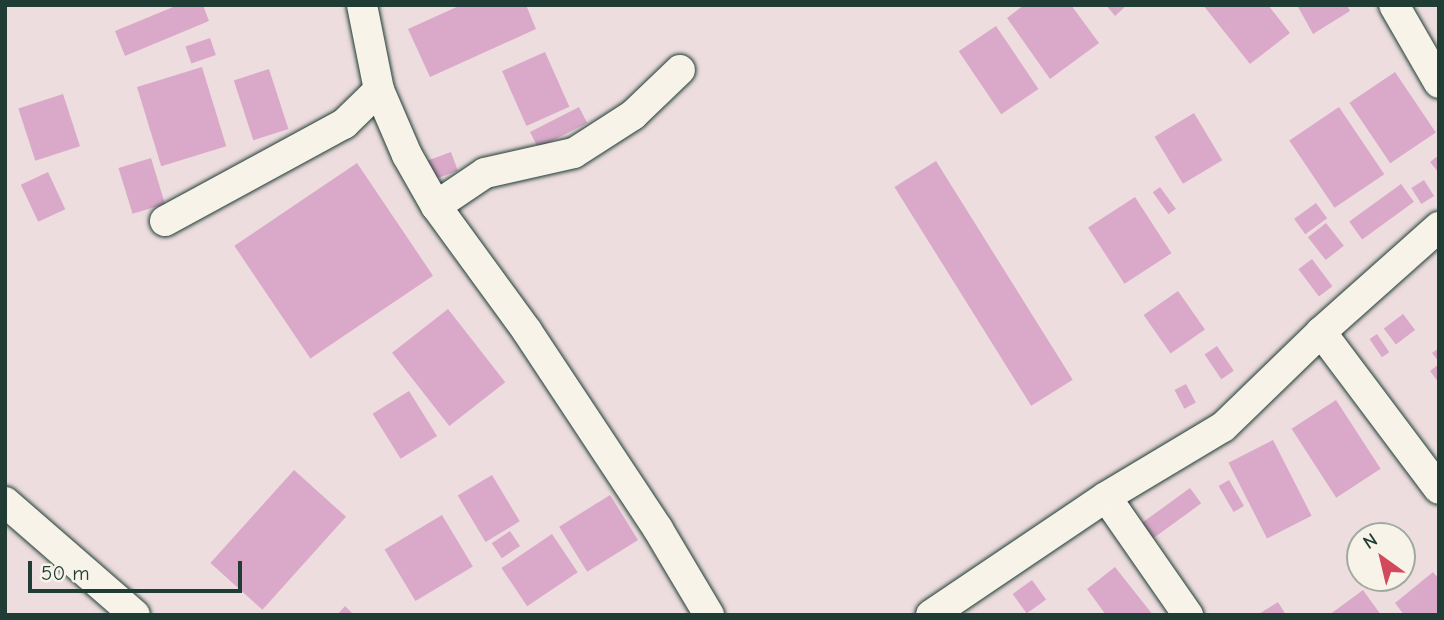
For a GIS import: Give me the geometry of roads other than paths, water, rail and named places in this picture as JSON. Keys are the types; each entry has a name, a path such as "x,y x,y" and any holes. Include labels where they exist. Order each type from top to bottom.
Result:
{"street":[{"path":"362,5 379,90 407,155 436,206 527,331 709,615"},
{"path":"1394,5 1439,83"},
{"path":"436,206 485,173 573,153 634,115 680,70"},
{"path":"165,221 345,124 379,90"},
{"path":"931,615 1107,497 1223,427 1321,332 1439,227"},
{"path":"1321,332 1439,489"},
{"path":"1107,497 1188,615"},
{"path":"5,502 135,615"}]}
